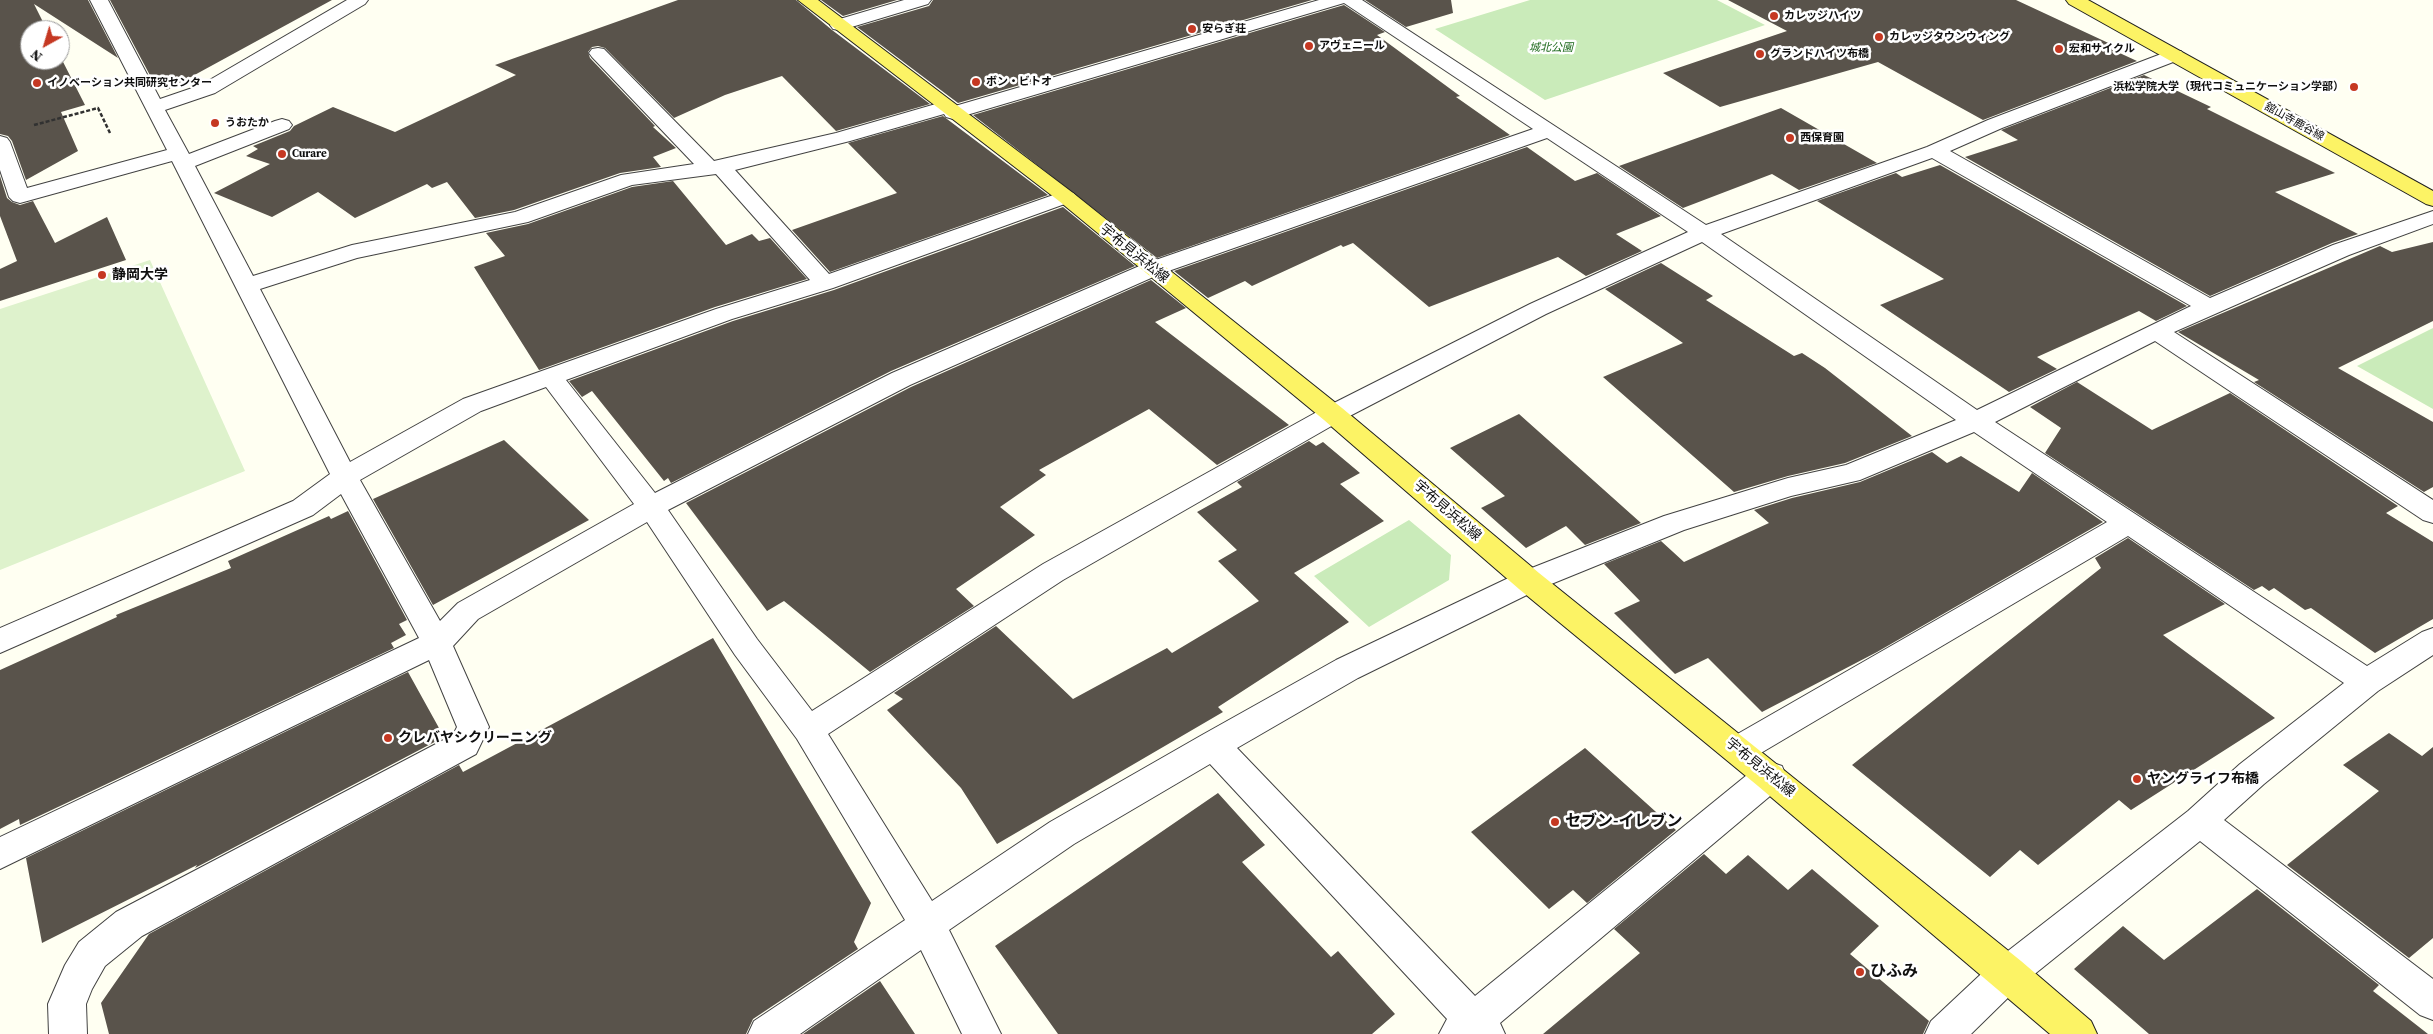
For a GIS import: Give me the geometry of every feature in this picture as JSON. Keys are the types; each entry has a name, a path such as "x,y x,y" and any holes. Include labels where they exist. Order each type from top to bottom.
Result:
{"main road":[{"name":"宇布見浜松線","path":"807,0 949,110 1066,197 1152,269 1334,414 1529,581 1770,776 2008,973 2078,1034"},
{"name":"舘山寺鹿谷線","path":"2075,0 2433,200"}],"street":[{"path":"68,1034 67,1004 78,978 92,954 129,924 465,744 473,727 437,643 346,477 246,286 182,158 153,108 99,0"},
{"path":"153,108 208,89 359,0"},
{"path":"839,25 922,0"},
{"path":"246,286 352,252 520,217 628,179 714,166 843,137 949,110 1337,0"},
{"path":"1350,0 1704,233 1976,421 2367,682"},
{"path":"598,52 714,166 825,283"},
{"path":"808,730 1053,572 1334,414 1538,309 1704,233 1934,151 1995,124 2175,55"},
{"path":"0,142 20,197 108,172 182,158 282,125"},
{"path":"0,854 437,643 468,611 651,507 901,379 1152,269 1548,131"},
{"path":"1934,151 2209,307"},
{"path":"0,641 303,508 346,477 472,405 552,378 724,314 825,283 1066,197"},
{"path":"767,1034 1062,834 1213,745 1348,669 1529,581 1674,523 1788,487 1851,473 1976,421 2156,331 2209,307 2341,250 2433,217"},
{"path":"2156,331 2433,513"},
{"path":"552,378 651,507 746,647 808,730 928,926 982,1034"},
{"path":"1738,750 2128,523"},
{"path":"1944,1034 2008,973 2200,821 2252,774 2367,682 2433,640"},
{"path":"1213,745 1473,1030 1770,776"},
{"path":"2200,821 2433,1002"}],"path":[{"path":"27,127 98,108 127,169"}],"green space":[{"name":"城北公園","path":"1530,0 1717,0 1765,25 1545,100 1435,29"},
{"path":"150,260 245,471 0,570 0,309"},
{"path":"2433,328 2433,409 2357,366"},
{"path":"1409,520 1451,555 1449,580 1369,627 1314,576"}],"building":[{"path":"0,0 88,0 118,58 70,27 70,20 59,20 34,4 42,20 20,20 20,70 67,70 85,105 61,112 78,151 26,180 12,141 8,136 0,134"},
{"path":"110,0 332,0 167,90 153,81"},
{"path":"678,0 796,0 832,30 930,104 836,131 782,76 725,95 674,118 605,48 598,46 592,47 588,52 590,58 655,126 653,127 676,148 653,157 661,167 620,173 514,210 475,218 447,182 432,188 427,184 355,218 318,192 272,217 214,193 270,164 246,156 258,149 253,146 290,131 294,126 333,107 395,132 516,75 495,65"},
{"path":"821,0 897,0 843,16"},
{"path":"933,0 1312,0 958,103 857,27 929,6"},
{"path":"1365,0 1451,0 1453,13 1406,27"},
{"path":"1728,0 2016,0 2117,47 2111,49 2137,61 1983,120 1878,62 1720,107 1663,73 1787,31"},
{"path":"1344,5 1385,32 1377,35 1460,96 1456,97 1510,135 1157,258 973,115"},
{"path":"2144,75 2211,107 2207,109 2335,173 2275,192 2358,234 2332,243 2210,296 1965,157 2018,140 2001,130"},
{"path":"1781,108 1877,163 1799,190 1772,174 1683,208 1619,166"},
{"path":"943,116 1048,195 830,272 792,230 897,193 848,143"},
{"path":"1527,147 1575,181 1597,173 1661,216 1616,234 1642,251 1586,276 1558,257 1429,307 1353,243 1343,247 1341,245 1252,286 1245,281 1208,298 1174,271"},
{"path":"1940,165 2187,306 2156,321 2139,311 2037,357 2057,369 2009,392 1880,305 1944,279 1817,201 1896,173 1902,177"},
{"path":"0,176 7,198 12,202 20,205 33,201 55,243 107,217 126,260 0,301 0,269 17,261 0,216"},
{"path":"673,181 726,245 752,234 759,241 770,238 807,279 715,307 539,370 474,267 505,256 486,233 528,224 632,187"},
{"path":"1063,207 1135,266 891,371 671,483 668,478 664,481 592,391 582,397 569,381 733,321 834,290"},
{"path":"2433,242 2433,321 2338,368 2433,422 2433,487 2424,492 2254,382 2259,380 2178,332 2380,246 2392,252"},
{"path":"1661,263 1713,296 1706,300 1794,356 1802,353 1825,368 1912,436 1845,463 1788,476 1734,492 1603,377 1683,343 1605,289"},
{"path":"1151,280 1186,308 1155,322 1289,425 1217,465 1149,409 1039,470 1046,475 1000,507 1035,535 956,589 974,606 870,672 784,601 767,611 686,503 911,387"},
{"path":"2077,382 2152,430 2230,393 2398,506 2386,513 2433,542 2433,619 2375,653 2311,608 2305,610 2274,588 2269,591 2262,586 2254,590 2045,453 2061,428 2030,407"},
{"path":"1519,414 1641,523 1585,545 1566,526 1526,548 1481,508 1505,496 1450,448"},
{"path":"504,440 589,520 433,605 373,499"},
{"path":"1309,441 1316,446 1323,442 1360,473 1340,484 1384,521 1294,573 1349,622 1218,707 1223,712 997,844 961,788 887,710 903,699 894,693 996,626 1073,699 1167,648 1172,653 1259,601 1218,561 1237,550 1197,512 1242,487 1237,482"},
{"path":"1932,452 1947,463 1961,456 2019,492 2032,473 2103,522 1877,652 1762,712 1708,658 1675,674 1614,613 1640,601 1604,564 1661,541 1684,562 1769,523 1754,510 1792,498 1860,482"},
{"path":"348,511 407,620 399,624 406,635 391,643 394,648 20,825 19,819 0,829 0,670 117,617 116,615 231,568 228,561 329,516 331,519"},
{"path":"2128,538 2225,604 2163,635 2275,718 2131,810 2119,800 2038,865 2020,850 1990,877 1852,765 2101,568 2095,558"},
{"path":"713,638 871,903 854,942 858,949 753,1019 746,1034 109,1034 101,1003 149,934 459,765 463,772"},
{"path":"408,672 444,737 195,868 197,865 42,943 26,858"},
{"path":"2389,733 2422,756 2433,747 2433,938 2409,958 2287,865 2379,791 2343,765"},
{"path":"1585,748 1676,830 1587,903 1573,890 1549,909 1471,832"},
{"path":"1218,793 1265,845 1242,862 1331,957 1338,951 1395,1014 1372,1034 1058,1034 995,946"},
{"path":"1704,854 1726,874 1748,855 1788,890 1812,869 1879,926 1850,954 1929,1021 1923,1034 1543,1034 1640,953 1614,929"},
{"path":"2257,889 2379,985 2373,991 2428,1034 2149,1034 2074,969 2123,926 2164,960"},
{"path":"880,981 915,1034 803,1034"}],"place":[{"name":"カレッジハイツ","path":"1774,16"},
{"name":"安らぎ荘","path":"1192,29"},
{"name":"カレッジタウンウィング","path":"1879,37"},
{"name":"アヴェニール","path":"1309,46"},
{"name":"宏和サイクル","path":"2059,49"},
{"name":"グランドハイツ布橋","path":"1760,54"},
{"name":"ボン・ビトオ","path":"976,82"},
{"name":"イノベーション共同研究センター","path":"37,83"},
{"name":"浜松学院大学（現代コミュニケーション学部）","path":"2354,87"},
{"name":"うおたか","path":"215,123"},
{"name":"西保育園","path":"1790,138"},
{"name":"Curare","path":"282,154"},
{"name":"静岡大学","path":"102,275"},
{"name":"クレバヤシクリーニング","path":"388,738"},
{"name":"ヤングライフ布橋","path":"2137,779"},
{"name":"セブン-イレブン","path":"1555,822"},
{"name":"ひふみ","path":"1860,972"}]}
